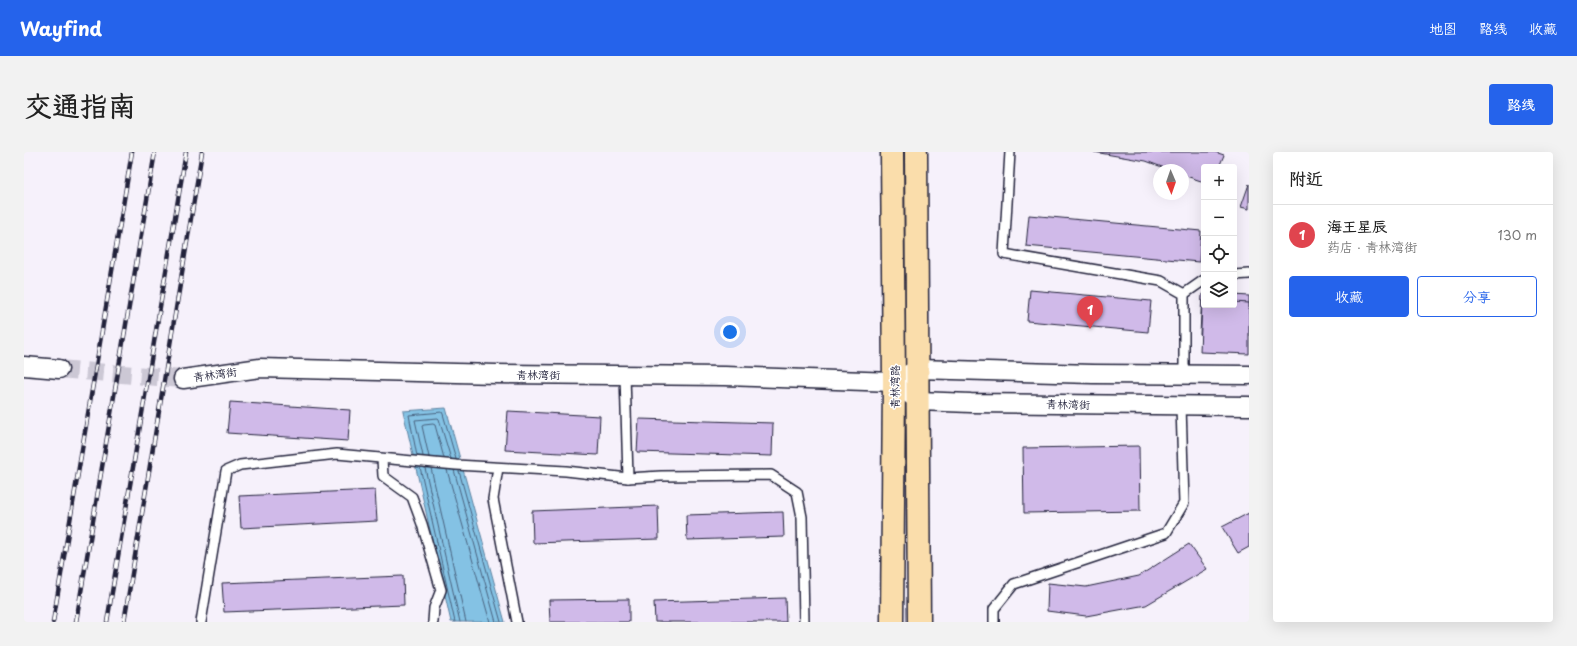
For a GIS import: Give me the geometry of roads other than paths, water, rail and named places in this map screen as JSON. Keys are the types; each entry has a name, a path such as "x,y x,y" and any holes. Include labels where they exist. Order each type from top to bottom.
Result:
{"main road":[{"name":"青林湾路","path":"892,152 894,382 892,622"},
{"name":"青林湾路","path":"916,152 919,622"}],"street":[{"path":"24,366 58,369"},
{"name":"青林湾街","path":"183,379 260,368 496,374 725,376 894,382"},
{"path":"918,401 894,382 917,369 1092,374 1249,375"},
{"name":"青林湾街","path":"918,401 1249,406"}],"lane":[{"path":"1010,152 1004,254 1161,281 1184,294"},
{"path":"1237,275 1249,274"},
{"path":"1184,294 1201,282"},
{"path":"1184,294 1184,375"},
{"path":"626,375 628,478"},
{"path":"994,622 994,609 1014,584 1166,533 1184,503 1181,406"},
{"path":"202,622 226,471 240,465 337,454 456,465 566,471 628,478 661,476 770,475 797,492 802,518 804,622"},
{"path":"382,459 383,476 412,497 422,524 441,590 434,608 433,622"},
{"path":"498,468 493,499 517,622"}],"water":[{"path":"446,408 505,622 451,622 403,411"}],"tunnel":[{"path":"59,369 183,379"}],"railway":[{"path":"53,622 132,152"},
{"path":"76,622 155,152"},
{"path":"107,622 186,152"},
{"path":"124,622 202,152"}],"place":[{"name":"海王星辰","path":"1090,329"}]}
